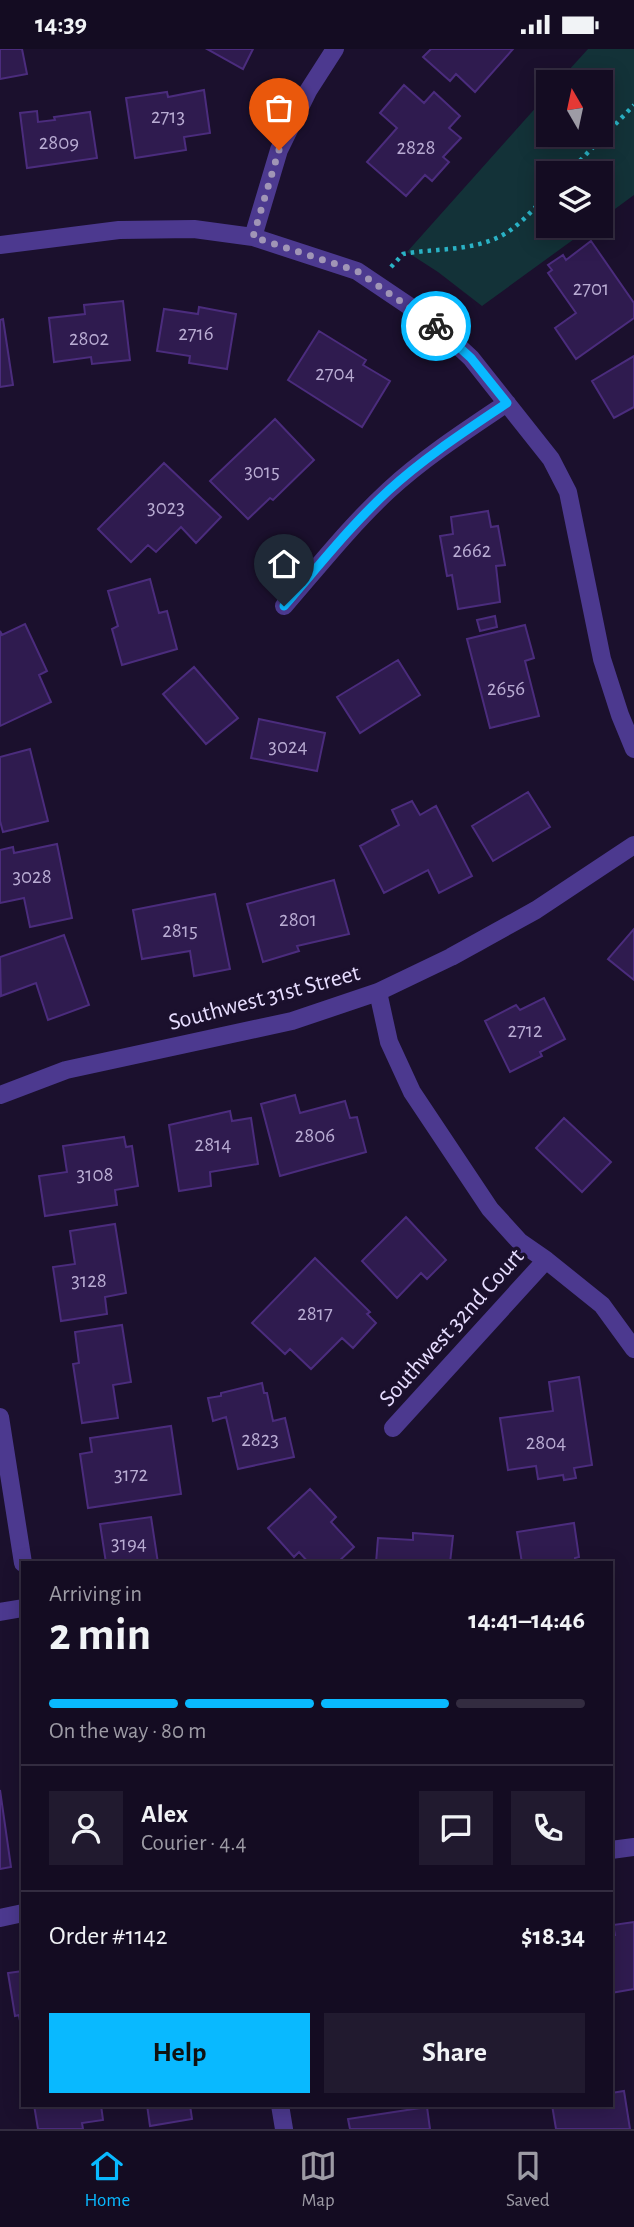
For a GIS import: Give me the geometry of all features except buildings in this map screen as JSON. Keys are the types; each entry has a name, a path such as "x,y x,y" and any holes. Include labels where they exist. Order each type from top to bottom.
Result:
{"street":[{"path":"253,237 279,150 308,91 335,49"},
{"path":"0,245 119,230 194,229 253,237 357,271 412,308 471,358 551,459 568,492 602,659 634,749"},
{"path":"284,606 390,490 460,435 507,403"},
{"name":"Southwest 31st Street","path":"0,1095 66,1070 292,1021 378,992 451,957 536,910 634,845"},
{"path":"378,992 389,1042 412,1092 490,1209 520,1242 602,1305 634,1349"},
{"name":"Southwest 32nd Court","path":"393,1428 546,1260"},
{"path":"0,1417 23,1561"},
{"path":"0,1612 21,1608"},
{"path":"613,1850 634,1847"},
{"path":"0,1918 21,1913"},
{"path":"280,2107 284,2129"}],"path":[{"path":"580,161 634,105"},
{"path":"376,283 402,254 471,246 494,239 516,227 536,206"}],"green space":[{"path":"588,49 634,49 634,195 613,210 613,161 536,161 536,238 576,238 482,306 407,252 536,107 536,147 613,147 613,70 569,70"}],"way so far":[{"path":"279,150 253,237 357,271 436,326"}],"route":[{"path":"284,606 390,490 460,435 507,403 471,358 436,326"}]}
